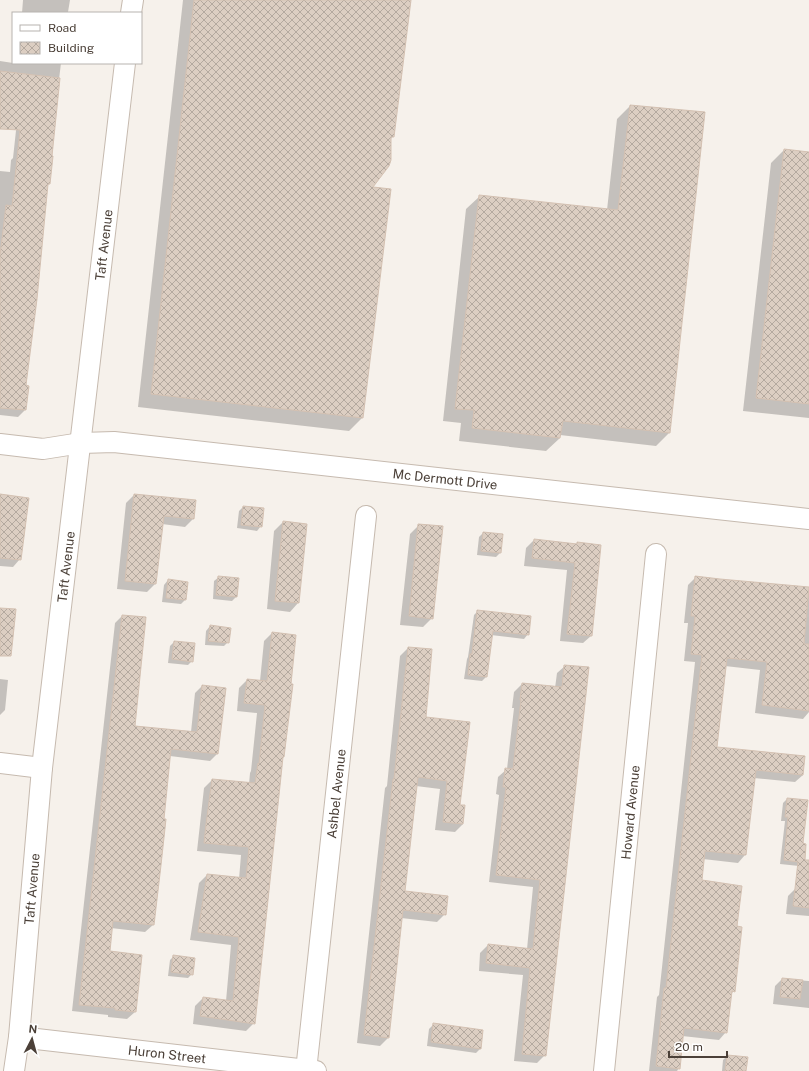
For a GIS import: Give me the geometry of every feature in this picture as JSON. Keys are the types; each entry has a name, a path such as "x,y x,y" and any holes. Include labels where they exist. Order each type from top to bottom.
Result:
{"street":[{"path":"131,12 132,0"},
{"name":"Taft Avenue","path":"14,1071 19,1037 42,768 125,64"},
{"name":"Mc Dermott Drive","path":"0,444 43,449 81,443 114,442 809,518"},
{"name":"Ashbel Avenue","path":"309,1071 366,516"},
{"name":"Howard Avenue","path":"604,1071 656,554"},
{"path":"0,763 42,768"},
{"name":"Huron Street","path":"19,1037 309,1071"}],"building":[{"path":"194,0 411,0 394,137 391,137 391,160 389,166 373,187 391,189 363,418 151,394"},
{"path":"0,71 60,78 50,184 48,184 37,299 26,385 29,386 26,410 0,408 0,255 6,205 12,206 20,130 0,129"},
{"path":"630,105 705,112 670,433 563,421 560,438 472,428 474,410 455,409 479,195 618,210"},
{"path":"784,149 809,152 809,404 756,398"},
{"path":"0,494 29,498 21,560 0,558"},
{"path":"134,494 196,500 194,519 164,516 156,584 125,581"},
{"path":"243,506 264,508 262,527 241,525"},
{"path":"283,521 307,524 299,603 275,601"},
{"path":"418,524 443,526 433,619 409,616"},
{"path":"483,532 503,534 501,553 481,551"},
{"path":"534,539 601,545 592,636 567,634 575,563 532,558"},
{"path":"218,576 239,578 237,597 216,595"},
{"path":"695,576 809,587 804,644 809,644 809,711 762,705 767,662 727,658 717,747 805,756 803,775 756,770 746,855 705,851 702,880 742,886 737,926 742,927 735,992 732,991 727,1033 684,1028 680,1069 656,1066 664,988 666,988 702,655 691,654 695,616 691,616"},
{"path":"168,579 188,582 186,600 166,598"},
{"path":"0,608 16,609 11,656 0,656"},
{"path":"477,610 531,616 529,635 493,631 487,677 468,675"},
{"path":"122,615 146,617 135,726 197,732 202,685 226,688 218,754 171,749 164,819 166,819 154,925 113,921 110,951 142,955 136,1012 115,1010 115,1008 79,1005"},
{"path":"210,625 231,628 229,643 208,641"},
{"path":"272,632 296,635 291,684 293,684 283,757 255,1024 200,1016 203,997 233,1001 239,937 198,932 207,874 246,878 249,847 204,843 206,824 212,779 255,783 258,763 259,764 265,705 244,703 247,679 267,681"},
{"path":"174,641 195,643 193,662 172,659"},
{"path":"408,647 432,649 426,717 470,722 460,805 465,805 463,824 443,822 447,781 418,777 405,891 448,896 446,915 403,910 389,1038 364,1035"},
{"path":"564,665 589,667 546,1056 522,1054 530,968 486,963 488,944 533,949 540,880 496,875 506,787 503,787 505,768 513,769 522,683 562,687"},
{"path":"787,798 808,800 803,843 806,844 805,860 809,860 809,908 793,906 798,862 784,860 788,817 785,817"},
{"path":"173,955 195,958 193,975 171,972"},
{"path":"782,978 803,980 800,999 780,997"},
{"path":"433,1023 483,1030 481,1049 431,1042"},
{"path":"727,1055 748,1057 746,1071 725,1071"}]}
